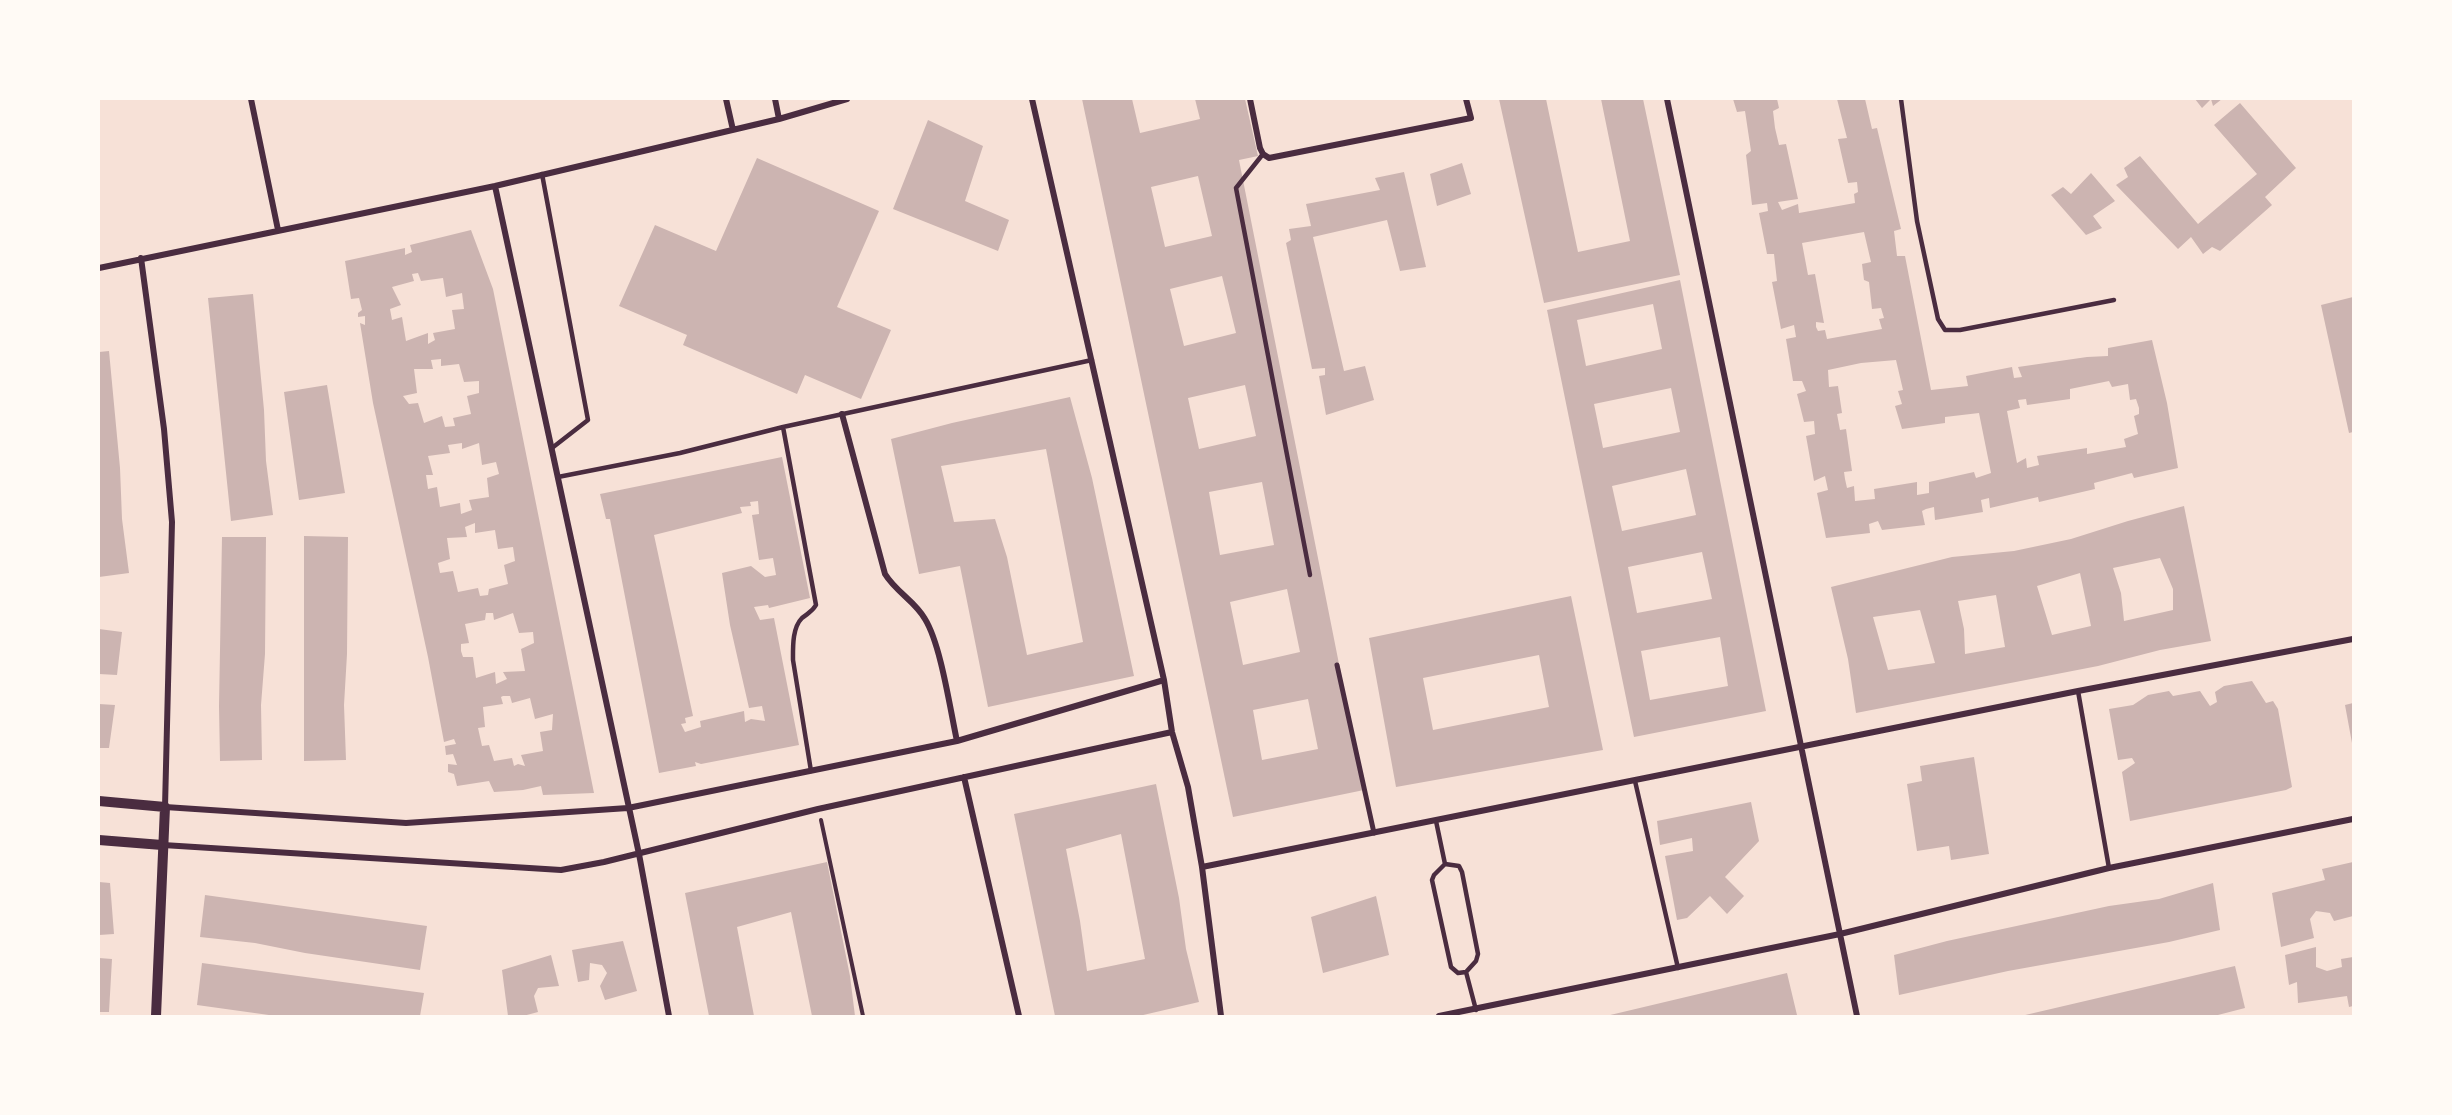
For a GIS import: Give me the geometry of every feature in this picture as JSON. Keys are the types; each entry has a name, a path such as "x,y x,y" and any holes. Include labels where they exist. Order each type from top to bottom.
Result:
{"street":[{"path":"251,99 278,230"},
{"path":"726,99 733,130"},
{"path":"775,99 779,119"},
{"path":"100,266 495,186 779,119 847,99"},
{"path":"1032,99 1164,680 1172,732 1188,787 1202,867 1221,1016"},
{"path":"1250,99 1263,154 1269,158 1471,118 1466,99"},
{"path":"1667,99 1857,1016"},
{"path":"495,186 639,854 669,1016"},
{"path":"141,258 164,429 172,522 165,807 156,1016"},
{"path":"842,414 885,574 892,585 917,608 930,626 957,741"},
{"path":"1202,867 2078,691 2353,639"},
{"path":"1336,664 1374,833"},
{"path":"99,801 406,824 628,808 957,741 1164,680"},
{"path":"99,840 561,870 639,854 818,809 1172,732"},
{"path":"964,777 1019,1016"},
{"path":"1439,1016 1840,934 2109,868 2353,819"}],"lane":[{"path":"1901,99 1917,221 1938,319 1945,330 1960,330 2114,300"},
{"path":"1263,154 1236,188 1310,575"},
{"path":"543,174 588,420 552,448"},
{"path":"558,477 680,453 783,427 1092,360"},
{"path":"783,427 816,605 810,614 801,619 793,645 811,771"},
{"path":"2078,691 2109,868"},
{"path":"1635,781 1678,968"},
{"path":"1436,821 1445,864"},
{"path":"1445,864 1458,866 1462,872 1478,954 1476,961 1466,972 1455,972 1451,967 1432,880 1445,864"},
{"path":"1466,972 1476,1010"}],"path":[{"path":"818,809 863,1016"}],"building":[{"path":"1082,99 1132,99 1140,133 1200,119 1195,99 1245,99 1258,156 1239,160 1364,790 1233,817","holes":["1198,176 1212,236 1165,247 1151,187","1222,276 1236,333 1184,346 1170,289","1245,385 1256,436 1199,449 1188,398","1262,482 1274,545 1220,555 1209,492","1287,589 1300,652 1243,665 1230,602","1308,699 1318,749 1262,760 1253,710"]},
{"path":"1499,99 1546,99 1578,252 1630,241 1601,99 1643,99 1680,275 1544,303"},
{"path":"1733,99 1777,99 1779,108 1773,111 1775,128 1779,145 1786,144 1798,199 1778,202 1782,210 1798,204 1799,213 1855,203 1854,194 1858,192 1857,182 1848,183 1838,139 1847,138 1837,99 1865,99 1872,129 1877,128 1901,229 1894,231 1897,256 1905,256 1931,390 1968,386 1966,376 2012,367 2014,378 2022,377 2018,367 2108,356 2108,348 2152,340 2167,403 2178,468 2134,478 2132,473 2094,483 2095,489 2039,502 2038,497 1990,508 1989,498 1981,500 1983,512 1935,520 1934,507 1922,511 1925,525 1882,530 1878,521 1869,524 1870,533 1826,538 1817,493 1828,490 1825,476 1814,481 1806,436 1815,434 1814,421 1804,422 1797,394 1806,391 1802,381 1793,381 1786,339 1796,337 1794,325 1781,329 1772,282 1777,281 1774,254 1767,254 1759,213 1768,211 1767,203 1752,205 1746,155 1751,151 1745,111 1737,112","holes":["1864,232 1871,262 1862,264 1864,280 1869,282 1872,309 1881,308 1884,318 1879,319 1882,329 1827,339 1825,330 1818,331 1816,327 1816,322 1824,323 1815,274 1808,275 1802,243","1896,360 1903,390 1898,391 1902,404 1895,406 1902,429 1945,423 1945,417 1979,413 1991,473 1976,478 1974,472 1929,482 1929,493 1917,495 1917,482 1874,489 1875,499 1855,501 1854,486 1847,488 1845,479 1844,472 1852,471 1846,429 1840,430 1837,414 1842,413 1838,386 1829,387 1828,370 1861,363","2109,381 2112,387 2128,384 2130,400 2136,399 2139,408 2139,414 2134,416 2138,434 2124,439 2126,447 2087,454 2087,448 2037,456 2039,465 2027,468 2026,458 2017,463 2007,411 2020,408 2018,400 2026,399 2027,405 2070,399 2070,389"]},
{"path":"2195,99 2211,99 2202,108"},
{"path":"2211,99 2222,99 2213,106"},
{"path":"2240,103 2296,168 2265,197 2272,205 2220,251 2212,247 2203,254 2191,237 2178,249 2116,185 2128,177 2124,168 2140,156 2198,224 2257,174 2214,125"},
{"path":"928,120 983,146 965,201 1009,220 998,251 893,209"},
{"path":"757,158 879,211 837,307 891,330 861,399 805,375 797,394 683,345 687,335 619,306 655,225 716,251"},
{"path":"1462,163 1471,194 1437,206 1430,174"},
{"path":"1404,172 1426,267 1400,271 1387,220 1313,237 1344,371 1365,366 1374,400 1326,415 1319,376 1325,375 1325,368 1312,369 1286,243 1291,240 1289,229 1311,226 1306,204 1380,190 1375,178"},
{"path":"2091,173 2115,201 2093,216 2102,228 2086,235 2051,195 2063,187 2071,194"},
{"path":"471,230 493,289 594,793 543,795 541,786 494,792 489,781 457,786 454,774 448,772 448,764 457,765 453,754 446,755 445,746 456,744 454,739 444,742 373,403 360,323 365,325 365,316 358,317 358,313 362,310 359,298 351,299 345,261 405,248 405,255 412,252 410,245","holes":["418,273 421,281 443,278 446,297 462,293 464,309 452,310 455,329 433,333 435,340 428,344 428,333 406,341 402,317 392,320 390,309 401,305 392,287 414,281 412,274","441,359 441,366 459,364 464,382 479,381 479,393 467,396 471,414 453,418 455,426 445,427 442,416 424,423 418,403 409,404 403,396 417,393 414,369 433,369 431,360","462,443 462,449 479,443 482,465 496,462 499,474 487,478 489,497 469,500 472,510 461,514 460,503 440,507 437,487 428,489 426,475 433,475 428,456 450,453 448,445","475,523 475,533 495,530 498,549 513,547 515,561 504,565 508,584 489,589 488,595 480,596 478,588 458,592 453,571 440,573 438,563 450,559 447,538 467,537 465,527","486,613 493,613 494,620 513,613 519,633 533,632 534,643 521,649 525,671 503,672 507,679 496,684 495,672 476,678 473,657 463,657 461,651 461,644 469,643 465,624 485,620","503,696 510,696 512,703 530,698 535,719 553,714 552,730 540,732 543,751 521,755 525,766 518,764 514,766 512,758 494,761 489,745 482,746 478,728 485,727 483,707 503,704 501,697"]},
{"path":"1680,280 1766,711 1634,737 1547,310","holes":["1653,304 1662,349 1586,366 1577,320","1671,388 1680,432 1603,448 1594,404","1686,469 1696,515 1622,531 1612,486","1702,552 1712,599 1637,613 1628,567","1720,637 1728,686 1650,700 1641,651"]},
{"path":"253,294 264,410 266,461 273,515 231,521 208,298"},
{"path":"2353,297 2353,432 2349,433 2321,305"},
{"path":"109,351 120,468 122,519 129,573 99,577 99,352"},
{"path":"327,385 345,493 299,500 284,392"},
{"path":"1070,397 1092,478 1134,676 988,707 960,566 919,574 891,439","holes":["1046,449 1083,642 1027,655 1007,557 995,519 954,522 941,466"]},
{"path":"782,457 810,598 769,608 768,605 754,607 760,620 774,618 799,745 701,764 695,762 696,766 659,773 610,519 606,519 600,494","holes":["758,501 759,514 752,515 759,560 773,558 776,575 765,577 751,566 722,573 730,625 749,708 762,706 765,721 751,719 745,722 744,711 700,721 701,727 685,732 681,724 686,723 685,718 693,716 654,535 742,513 740,507 751,506 750,502"]},
{"path":"2184,506 2211,641 2160,650 2098,666 1856,713 1848,659 1831,587 1952,557 2014,551 2071,539","holes":["2160,558 2173,589 2173,610 2124,621 2121,593 2113,568","2080,573 2091,626 2052,635 2037,586","1996,595 2005,647 1965,654 1964,629 1958,601","1920,610 1935,663 1888,670 1873,617"]},
{"path":"304,536 348,537 344,705 346,760 304,761"},
{"path":"222,537 266,537 265,654 261,705 262,760 220,761"},
{"path":"1571,596 1603,750 1396,787 1369,638","holes":["1539,655 1549,707 1433,730 1423,678"]},
{"path":"99,629 122,632 117,675 99,674"},
{"path":"2252,681 2266,703 2273,701 2278,709 2292,787 2130,821 2122,772 2135,763 2132,758 2118,760 2109,709 2133,705 2148,695 2169,691 2173,696 2200,691 2210,706 2217,702 2215,692 2224,686"},
{"path":"2353,703 2353,743 2352,743 2345,705"},
{"path":"99,704 115,705 109,748 99,748"},
{"path":"1974,757 1989,854 1951,860 1949,846 1917,851 1907,784 1922,781 1920,766"},
{"path":"1156,784 1179,898 1186,949 1199,1002 1139,1016 1055,1016 1014,814","holes":["1121,834 1145,959 1087,971 1066,849"]},
{"path":"1751,802 1759,841 1725,877 1744,896 1727,914 1710,896 1687,918 1677,920 1665,856 1693,851 1692,838 1660,845 1657,821"},
{"path":"827,862 850,976 855,1016 812,1016 791,912 737,927 754,1016 709,1016 685,893"},
{"path":"2353,862 2353,916 2334,921 2330,913 2316,911 2310,919 2314,938 2281,947 2272,893 2325,880 2322,869"},
{"path":"99,882 110,883 114,934 99,935"},
{"path":"2213,883 2220,930 2169,942 2008,971 1899,995 1894,955 1947,941 2109,906 2159,899"},
{"path":"205,895 427,926 420,970 255,943 200,937"},
{"path":"1376,896 1389,955 1323,973 1311,917"},
{"path":"623,941 637,991 605,1000 600,986 607,973 602,965 590,963 589,980 578,982 572,950"},
{"path":"2316,947 2316,967 2327,971 2342,967 2341,959 2353,957 2353,1006 2349,1007 2347,996 2298,1003 2297,982 2289,985 2285,955"},
{"path":"551,955 559,986 538,988 534,996 538,1012 523,1016 508,1016 502,970"},
{"path":"99,958 112,959 109,1012 99,1012"},
{"path":"202,963 424,993 420,1016 276,1016 197,1005"},
{"path":"2235,966 2245,1008 2214,1016 2021,1016"},
{"path":"1787,973 1797,1015 1793,1016 1606,1016"}]}
